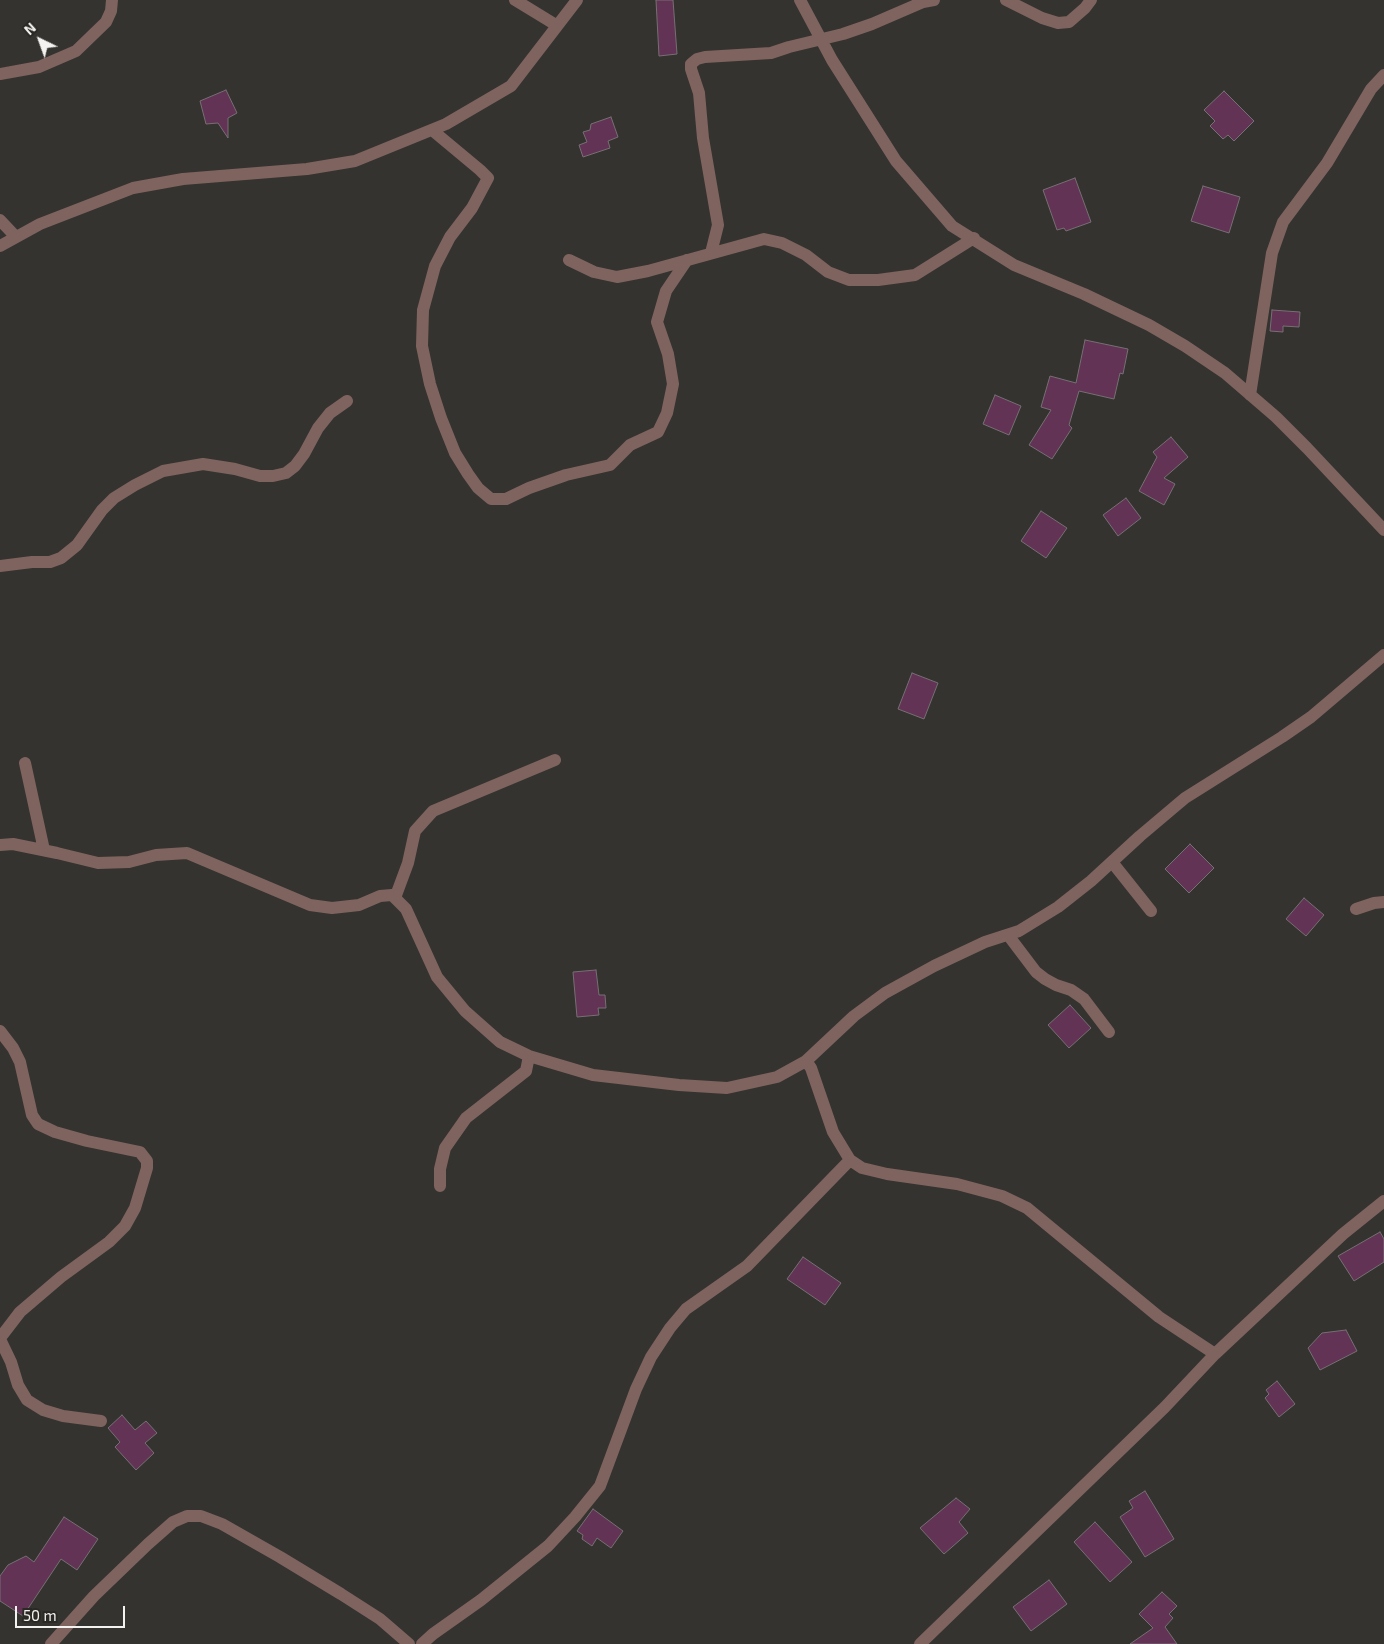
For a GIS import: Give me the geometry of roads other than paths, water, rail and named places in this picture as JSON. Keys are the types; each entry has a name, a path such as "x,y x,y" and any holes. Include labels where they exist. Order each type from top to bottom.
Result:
{"street":[{"path":"0,74 39,67 76,50 106,22 111,11 112,0"},
{"path":"515,0 556,25"},
{"path":"0,246 40,224 133,188 183,179 307,169 355,161 432,130 486,102 511,86 577,0"},
{"path":"800,0 832,60 896,161 952,226 974,238 1014,265 1084,294 1149,325 1193,351 1225,373 1307,448 1384,530"},
{"path":"711,253 718,225 703,138 699,93 691,69 692,64 697,59 705,57 771,53 872,24 923,2 934,0"},
{"path":"1006,0 1042,18 1058,23 1069,22 1091,0"},
{"path":"1250,395 1272,253 1283,222 1327,163 1370,89 1384,75"},
{"path":"432,130 488,178 472,208 450,237 435,266 423,310 422,346 430,384 455,453 473,481 491,499 506,499 529,488 566,475 610,465 630,445 658,432 668,413 673,384 668,354 657,322 666,291 687,260"},
{"path":"0,220 16,237"},
{"path":"569,260 594,272 617,278 764,239 782,242 806,255 828,272 849,280 878,280 916,275 974,238"},
{"path":"0,566 50,562 61,558 77,545 102,510 114,498 163,471 203,464 235,469 260,476 274,476 286,473 295,466 304,454 318,428 330,413 347,401"},
{"path":"0,845 13,844 98,863 129,862 156,855 187,853 310,905 332,908 359,905 380,896 392,895 406,909 437,977 465,1012 500,1042 529,1056 593,1075 679,1085 727,1088 777,1077 806,1061 854,1016 885,993 934,966 985,942 1018,931 1058,908 1185,798 1282,738 1311,717 1384,655"},
{"path":"395,898 408,863 415,831 433,811 555,760"},
{"path":"25,763 44,850"},
{"path":"1112,862 1151,911"},
{"path":"1356,909 1384,902"},
{"path":"1008,935 1036,972 1044,979 1071,990 1084,998 1108,1032"},
{"path":"0,1031 13,1048 20,1062 32,1115 38,1124 55,1132 87,1141 140,1152 148,1168 135,1208 125,1226 92,1256 61,1277 20,1312 0,1338 11,1362 18,1385 27,1400 43,1410 63,1416 101,1421"},
{"path":"440,1186 440,1170 445,1148 466,1118 526,1072 529,1056"},
{"path":"806,1061 811,1068 833,1132 850,1160 862,1168 887,1174 957,1184 1002,1196 1027,1208 1159,1317 1215,1354"},
{"path":"422,1644 548,1546 575,1517 600,1486 636,1389 651,1357 670,1328 686,1308 747,1266 850,1160"},
{"path":"920,1644 1165,1407 1215,1354 1342,1234 1384,1201"},
{"path":"51,1644 83,1608 148,1544 173,1522 187,1516 201,1516 222,1524 280,1557 380,1619 409,1644"}]}
